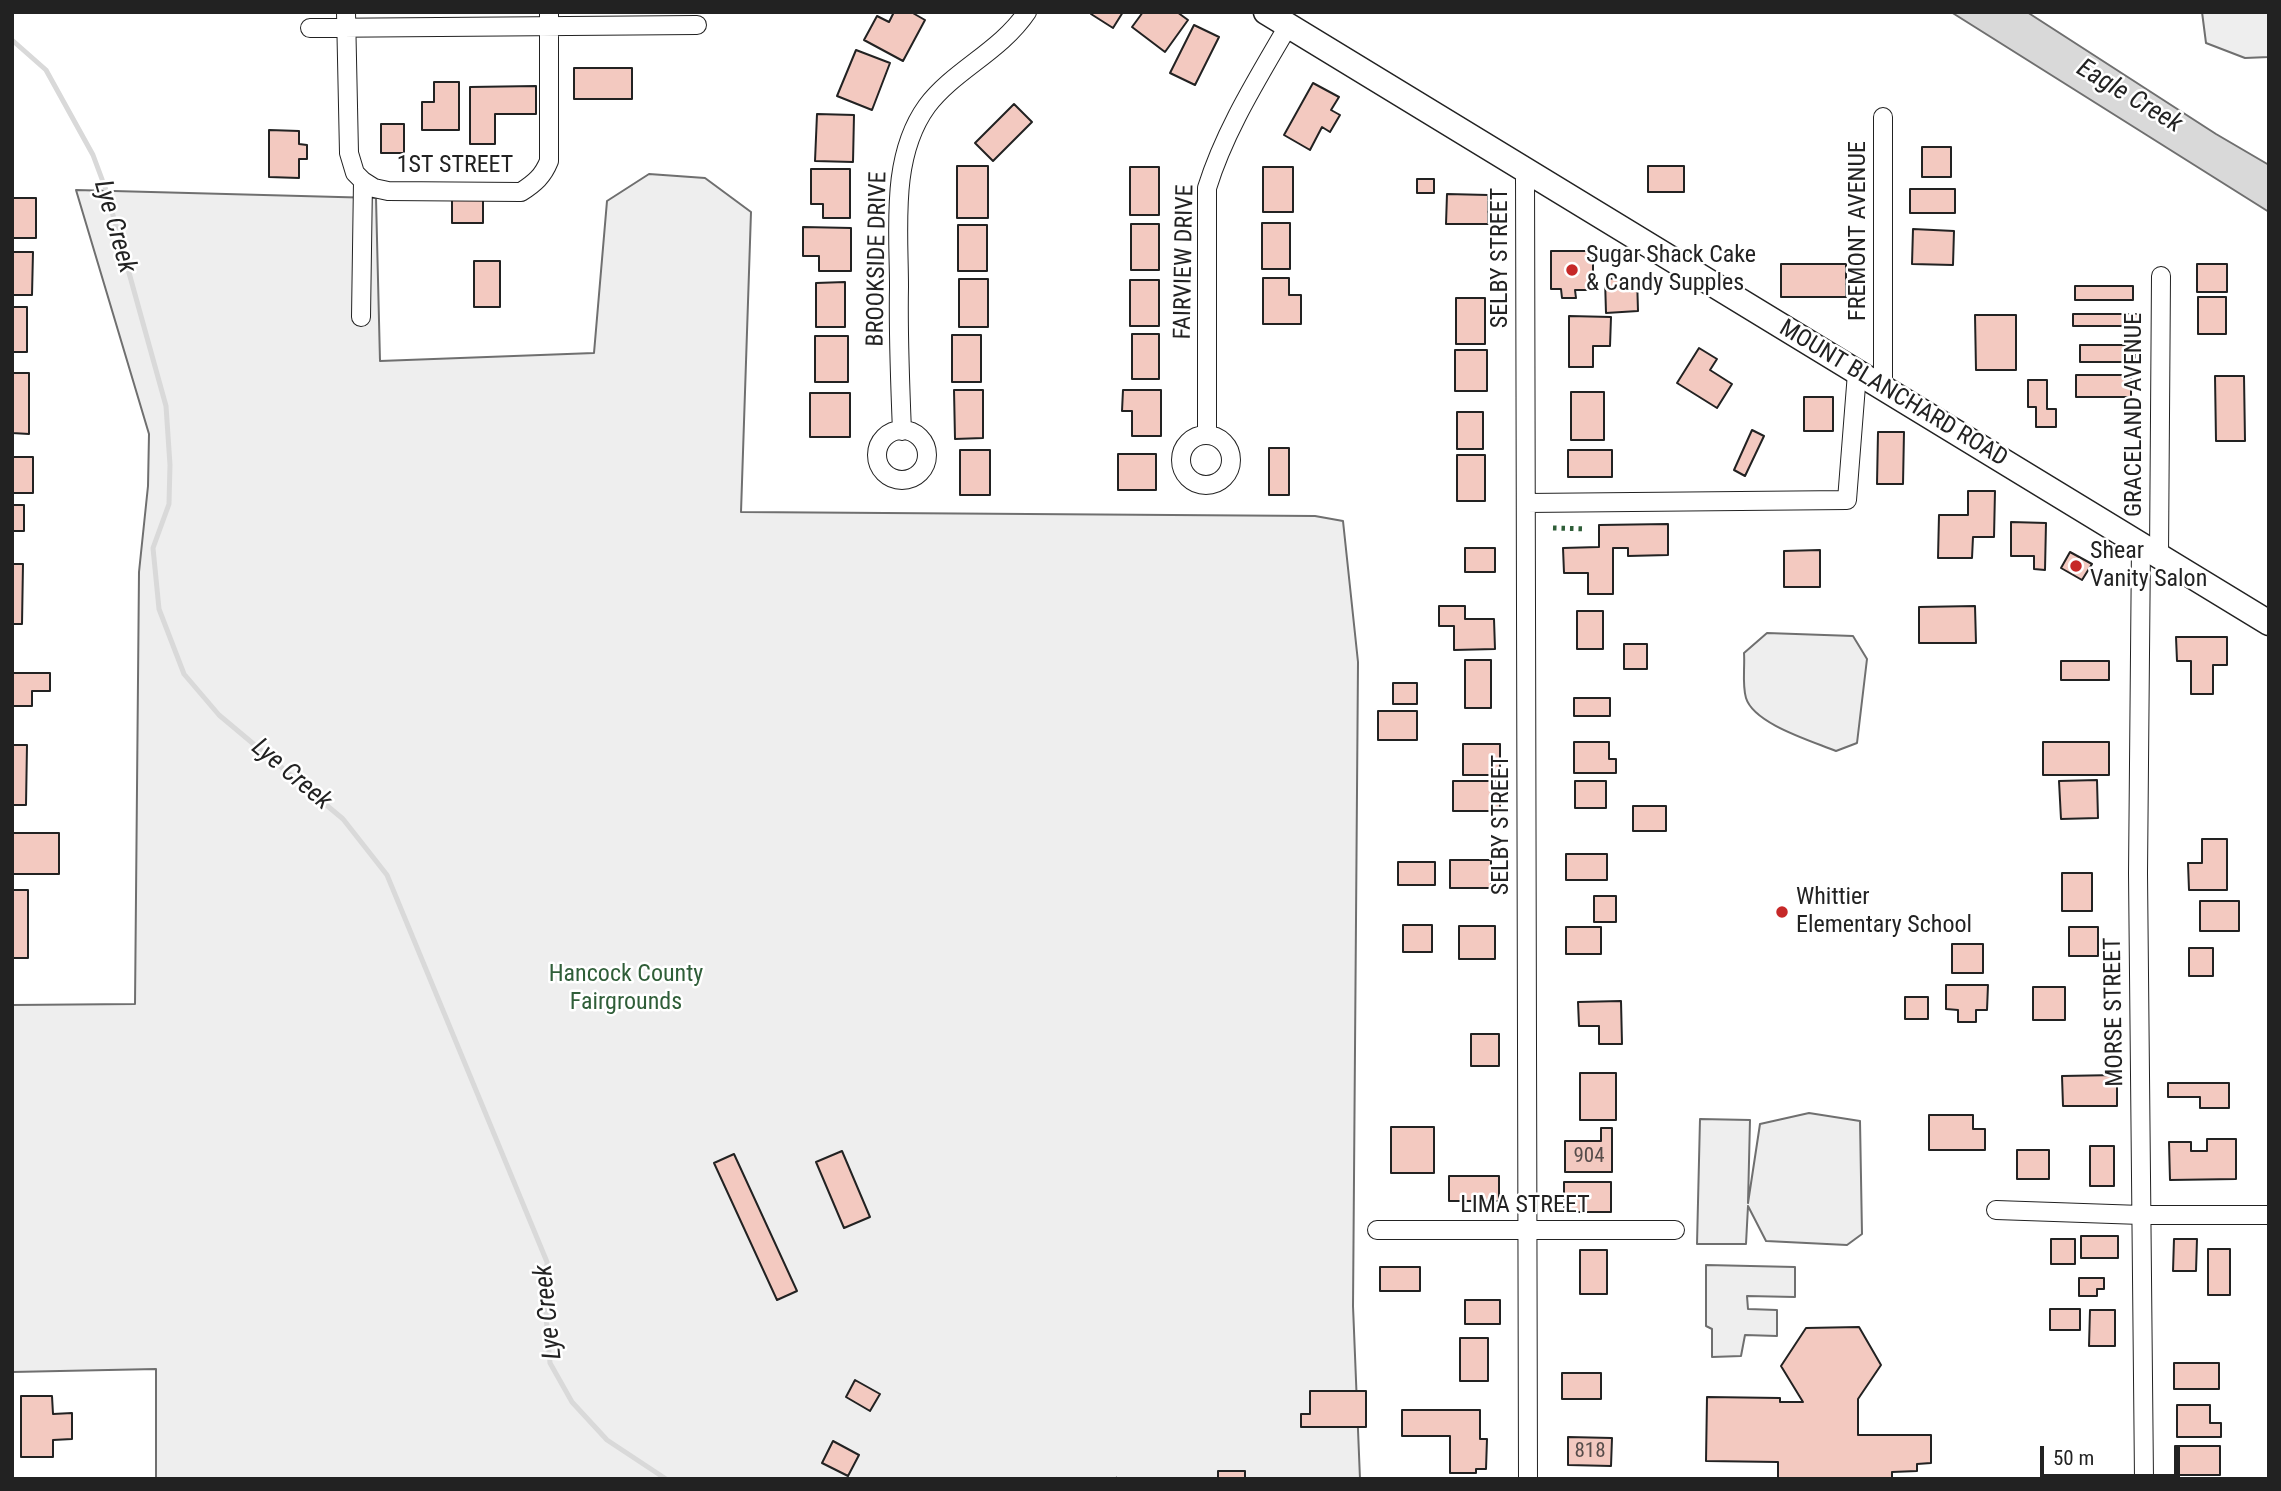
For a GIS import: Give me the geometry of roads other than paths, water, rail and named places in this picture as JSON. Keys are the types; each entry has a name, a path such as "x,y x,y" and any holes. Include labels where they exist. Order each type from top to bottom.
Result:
{"main road":[{"name":"MOUNT BLANCHARD ROAD","path":"1266,12 2269,623"}],"street":[{"name":"BROOKSIDE DRIVE","path":"902,430 898,237 902,169 909,142 928,106 1001,43 1027,12"},
{"path":"346,20 349,153 355,173 363,181 361,317"},
{"path":"310,28 346,20 549,20 697,25"},
{"name":"1ST STREET","path":"363,181 374,188 388,191 521,192 544,174 549,161 549,20"},
{"name":"FAIRVIEW DRIVE","path":"1206,434 1207,188 1217,154 1289,26"},
{"name":"FREMONT AVENUE","path":"1883,117 1883,387"},
{"name":"SELBY STREET","path":"1525,171 1528,1479"},
{"name":"GRACELAND AVENUE","path":"2150,550 2161,275"},
{"path":"1526,503 1847,499 1857,373"},
{"name":"MORSE STREET","path":"2144,1479 2138,873 2150,550"},
{"path":"1996,1210 2141,1215 2269,1214"},
{"name":"LIMA STREET","path":"1377,1230 1675,1230"}],"water":[{"name":"Eagle Creek","path":"1951,12 2027,12 2216,134 2269,165 2269,212"}],"waterway":[{"name":"Lye Creek","path":"12,40 46,70 93,155 106,190 166,406 170,465 169,504 153,548 159,609 184,674 219,715 343,819 387,875 547,1262 546,1316 550,1363 572,1402 607,1440 666,1479"}],"place":[{"name":"Sugar Shack Cake & Candy Supples","path":"1572,270"},
{"name":"Shear Vanity Salon","path":"2076,566"},
{"name":"Whittier Elementary School","path":"1782,912"}],"park label":[{"name":"Hancock County Fairgrounds","path":"626,989"}]}
